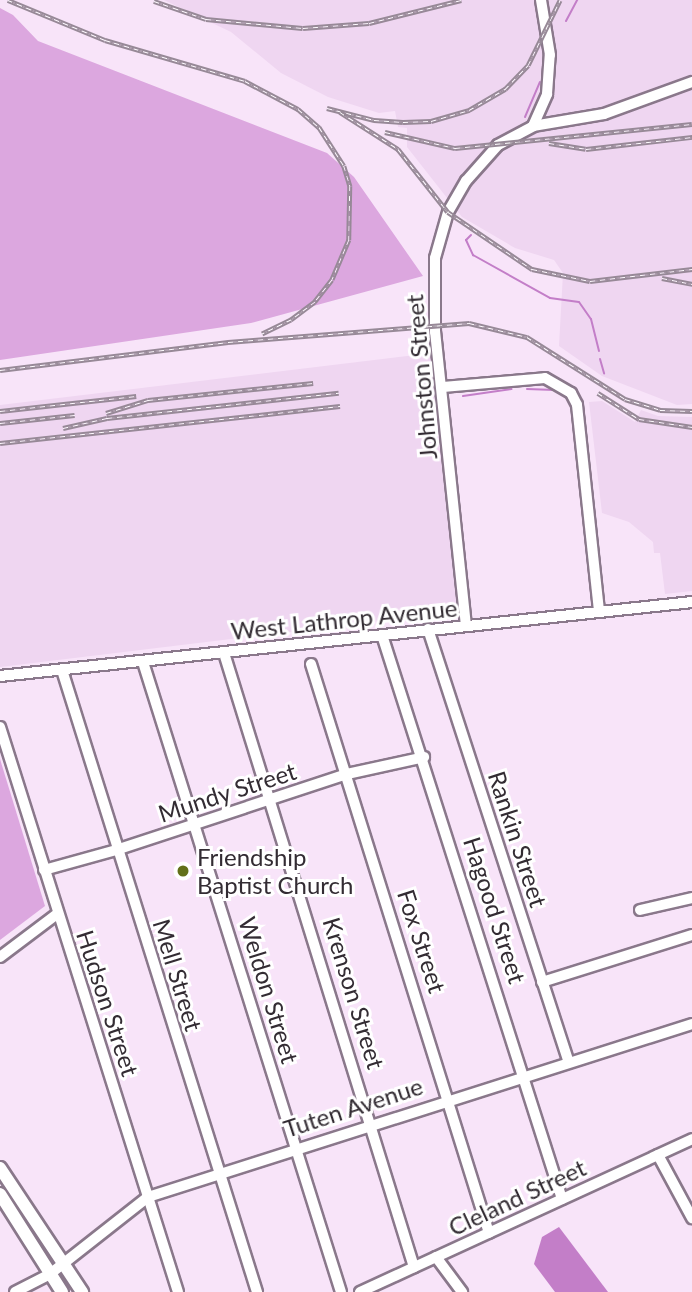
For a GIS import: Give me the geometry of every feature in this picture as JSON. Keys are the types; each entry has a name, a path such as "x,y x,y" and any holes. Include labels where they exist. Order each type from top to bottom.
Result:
{"main road":[{"path":"0,1168 82,1292"},
{"path":"1,1196 62,1292"}],"street":[{"path":"533,126 547,94 549,68 541,0"},
{"name":"Johnston Street","path":"466,626 433,306 435,258 443,225 456,195 486,155 516,132 533,126 604,114 692,82"},
{"path":"443,387 545,378 571,393 577,405 599,612"},
{"name":"West Lathrop Avenue","path":"0,676 692,603"},
{"name":"Rankin Street","path":"428,629 569,1062"},
{"name":"Hagood Street","path":"382,635 424,757 562,1199"},
{"name":"Krenson Street","path":"224,653 272,800 414,1267"},
{"name":"Weldon Street","path":"143,662 341,1292"},
{"name":"Fox Street","path":"311,664 449,1098 489,1233"},
{"name":"Mell Street","path":"62,670 116,850 257,1292"},
{"name":"Hudson Street","path":"0,727 178,1292"},
{"name":"Mundy Street","path":"44,870 116,850 346,774 424,757"},
{"path":"640,910 692,898"},
{"path":"0,957 57,914"},
{"path":"542,982 692,935"},
{"name":"Tuten Avenue","path":"16,1292 50,1274 148,1197 449,1098 692,1024"},
{"name":"Cleland Street","path":"360,1292 692,1139"},
{"path":"658,1155 692,1217"},
{"path":"436,1257 462,1292"}],"shaded area":[{"path":"164,0 692,0 692,404 677,405 602,376 559,346 563,273 554,260 515,248 462,217 407,147 407,128 398,127 395,111 379,113 328,97 281,73 231,32"},
{"path":"0,8 13,15 38,41 327,153 354,177 423,276 251,323 0,360"},
{"path":"432,353 464,611 0,667 0,405"},
{"path":"602,401 635,422 641,410 658,416 692,417 692,591 665,594 660,553 654,553 653,542 629,522 602,513 589,402"},
{"path":"0,759 45,906 0,940"},
{"path":"559,1227 608,1292 555,1292 534,1264 542,1237"}],"waterway":[{"path":"566,21 577,0"},
{"path":"525,117 540,82"},
{"path":"471,235 466,240 473,255 550,298 579,302 591,319 599,351"},
{"path":"600,359 604,373"},
{"path":"463,396 512,389"},
{"path":"527,389 555,390"}],"railway":[{"path":"8,0 105,40 245,81 298,109 319,127 344,166 350,186 349,240 332,280 315,302 291,320 262,334"},
{"path":"154,1 206,19 303,28 369,23 461,0"},
{"path":"327,108 374,120 403,122 431,121 469,110 505,89 528,65 560,0"},
{"path":"340,112 398,149 448,212 532,269 590,281 692,269"},
{"path":"385,132 455,148 692,124"},
{"path":"549,143 586,149 692,137"},
{"path":"662,278 692,284"},
{"path":"0,370 228,342 469,323 527,337 625,399 660,410 692,411"},
{"path":"106,413 148,400 313,383"},
{"path":"63,428 107,418 339,393"},
{"path":"598,393 639,419 692,427"},
{"path":"0,411 136,396"},
{"path":"0,443 340,406"},
{"path":"0,423 75,415"}],"place":[{"name":"Friendship Baptist Church","path":"183,871"}]}
